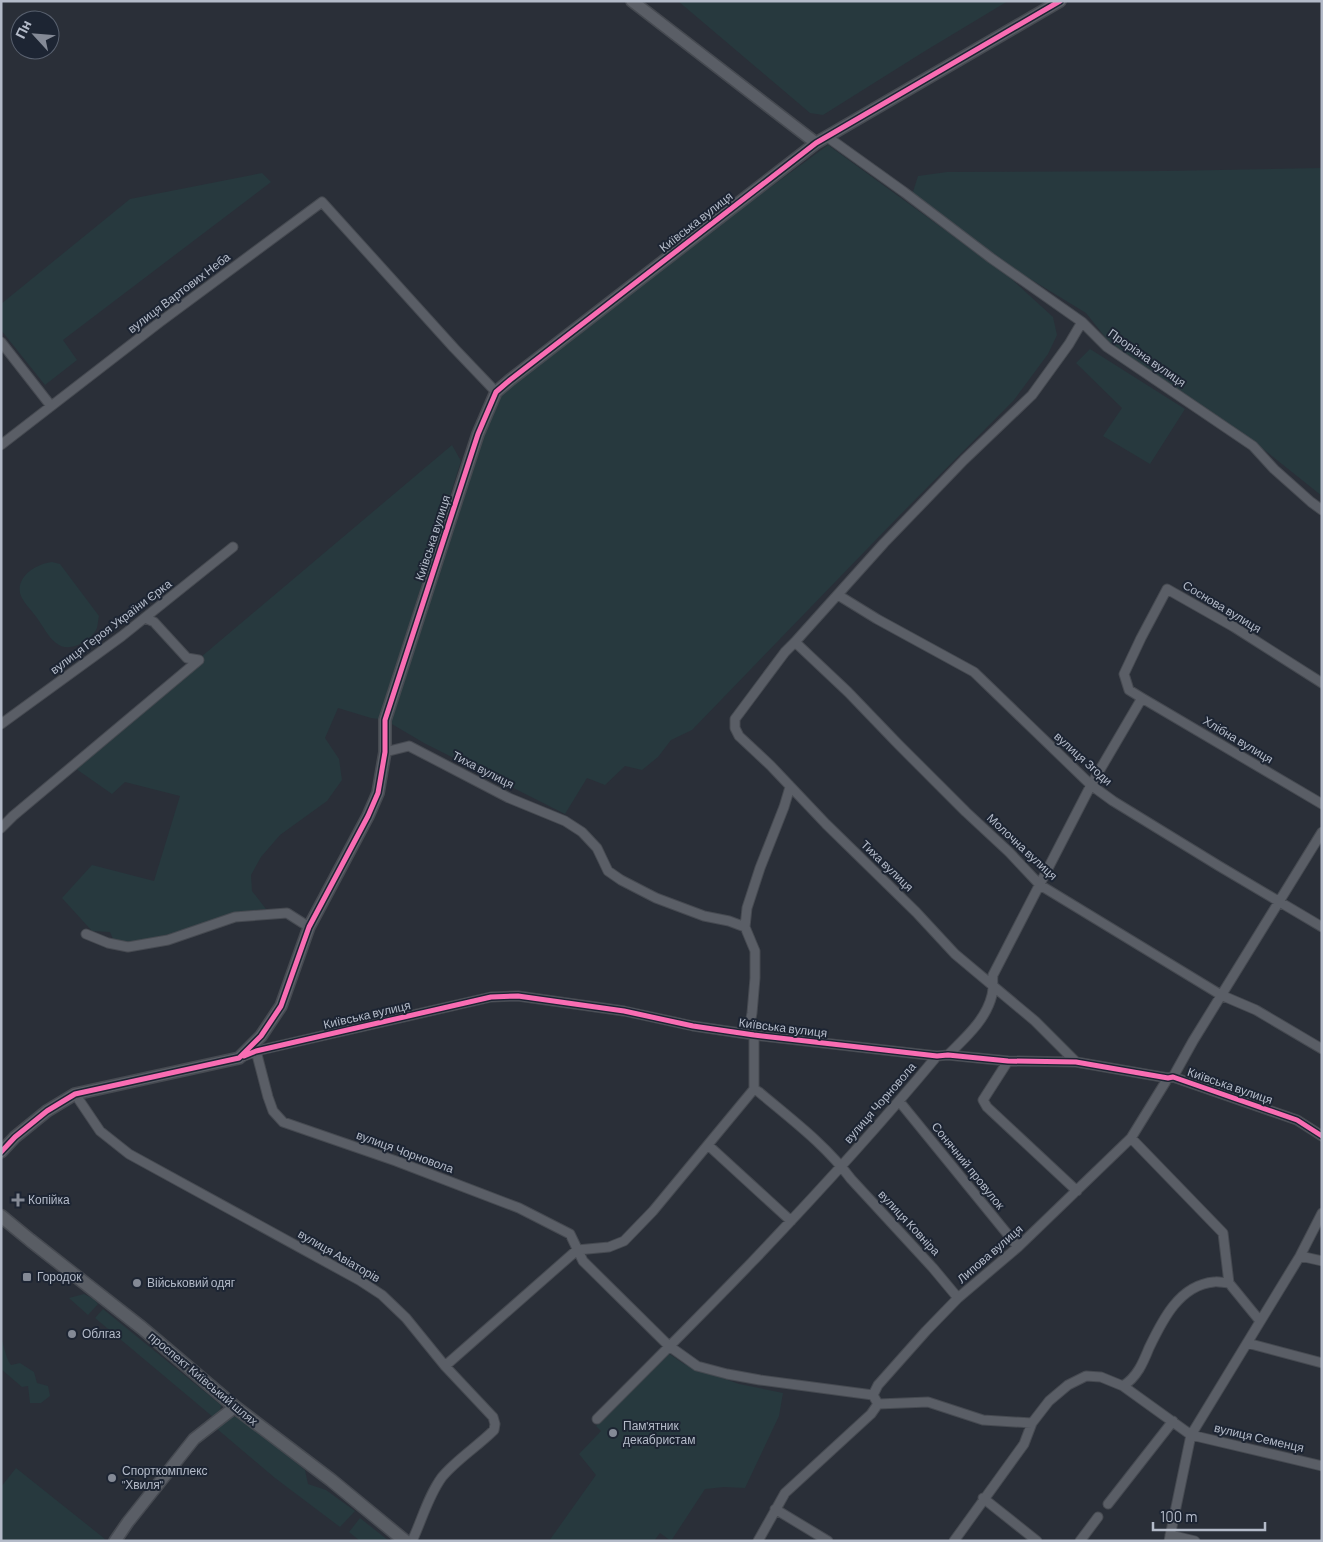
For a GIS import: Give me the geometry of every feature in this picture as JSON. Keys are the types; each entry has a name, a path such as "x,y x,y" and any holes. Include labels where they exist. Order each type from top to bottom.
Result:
{"main road":[{"name":"проспект Київський шлях","path":"1,1216 142,1328 235,1407 331,1480 405,1541"}],"street":[{"path":"632,1 821,140"},
{"name":"Київська вулиця","path":"239,1058 261,1036 281,1006 309,927 375,801 378,793 384,752 385,720 478,434 496,392 821,140 1060,1"},
{"name":"Прорізна вулиця","path":"821,140 904,192 991,258 1082,322 1107,347 1253,446 1274,468 1322,510"},
{"name":"вулиця Вартових Неба","path":"1,445 160,322 322,202 496,392"},
{"path":"796,642 902,524 964,460 1032,395 1069,344 1082,322"},
{"path":"1,342 52,406"},
{"name":"вулиця Героя України Єрка","path":"1,724 145,618 233,547"},
{"name":"Соснова вулиця","path":"1142,698 1129,690 1124,674 1167,589 1234,627 1322,683"},
{"name":"вулиця Згоди","path":"838,596 974,672 1090,785 1278,902 1322,927"},
{"path":"1,828 199,660 187,658 154,622 145,618"},
{"name":"Тиха вулиця","path":"796,642 784,652 735,719 735,728 739,736 770,764 826,824 916,912 955,954 1035,1021 1076,1062"},
{"name":"Молочна вулиця","path":"796,642 1009,852 1040,885 1221,995 1256,1010 1322,1049"},
{"path":"948,1055 978,1024 987,1010 994,986 993,975 1090,785 1142,698"},
{"name":"Хлібна вулиця","path":"1142,698 1322,804"},
{"name":"Тиха вулиця","path":"384,752 409,746 508,798 565,821 582,832 598,848 608,871 621,880 656,898 704,916 729,921 745,927"},
{"path":"751,1035 756,951 745,927 747,908 790,787"},
{"name":"Липова вулиця","path":"873,1395 878,1385 926,1330 958,1298 1018,1247 1132,1138 1322,832"},
{"path":"86,934 108,943 128,947 168,940 234,917 287,913 309,927"},
{"name":"Київська вулиця","path":"1,1152 47,1111 74,1094 239,1058 256,1051 492,997 509,996 624,1011 693,1026 751,1035 937,1056 948,1055 1008,1061 1076,1062 1171,1077 1297,1120 1322,1136"},
{"name":"Київська вулиця","path":"751,1035 754,1089"},
{"name":"вулиця Чорновола","path":"256,1051 273,1111 283,1122 396,1161 519,1208 570,1234 583,1261 670,1346"},
{"name":"вулиця Чорновола","path":"597,1419 791,1221 937,1056"},
{"path":"1008,1061 983,1100 987,1107 1077,1191"},
{"path":"445,1366 577,1250 609,1248 624,1241 653,1211 754,1089 802,1127 841,1166"},
{"name":"вулиця Авіаторів","path":"74,1094 100,1131 129,1154 359,1280 382,1295 406,1318 445,1366 493,1417 494,1430 442,1477 434,1490 412,1541"},
{"name":"Сонячний провулок","path":"899,1101 1018,1247"},
{"path":"1132,1138 1223,1233 1229,1283 1260,1321"},
{"path":"708,1145 791,1221"},
{"name":"вулиця Ковніра","path":"841,1166 958,1298"},
{"path":"1195,1541 1169,1538 1191,1435 1300,1256 1322,1213"},
{"path":"1300,1256 1322,1261"},
{"path":"1123,1386 1131,1381 1136,1373 1162,1321 1175,1302 1186,1293 1200,1286 1214,1282 1229,1283"},
{"path":"1247,1343 1322,1363"},
{"path":"670,1346 697,1366 727,1374 873,1395 878,1404"},
{"path":"954,1541 983,1498 1024,1444 1032,1423 1049,1401 1068,1385 1086,1376 1101,1377 1123,1386 1191,1435"},
{"path":"878,1404 928,1402 983,1420 1032,1423"},
{"path":"758,1541 785,1493 871,1414 878,1404"},
{"path":"115,1541 194,1439 235,1407"},
{"path":"1108,1504 1173,1421"},
{"name":"вулиця Семенця","path":"1191,1435 1322,1466"},
{"path":"983,1498 1037,1541"},
{"path":"775,1509 828,1541"},
{"path":"1080,1541 1098,1517"}],"shaded area":[{"path":"678,1 1008,1 823,115 810,113"},
{"path":"828,145 1007,275 1053,317 1057,335 1048,354 1014,400 692,730 671,740 658,757 642,770 625,766 605,785 587,778 565,814 424,743 385,720 496,392 520,371"},
{"path":"1322,168 1322,496 1252,440 1109,342 1086,313 1014,269 912,195 918,176 947,172"},
{"path":"262,173 271,182 63,340 77,360 45,385 1,330 1,304 130,199"},
{"path":"1090,349 1185,409 1150,464 1103,436 1122,408 1076,363"},
{"path":"452,445 461,461 379,719 338,708 325,738 339,759 342,780 327,801 280,835 261,857 251,875 252,891 266,909 236,912 170,934 128,943 113,939 110,932 92,931 62,898 92,865 154,881 180,796 125,782 112,794 72,766"},
{"path":"52,562 60,564 99,616 94,633 85,641 73,647 61,646 53,641 20,593 22,581 29,572 40,565"},
{"path":"84,1294 94,1299 98,1304 88,1315 69,1298"},
{"path":"103,1309 221,1405 220,1411 213,1417 95,1318"},
{"path":"1,1339 7,1359 11,1365 20,1363 34,1372 37,1383 48,1386 50,1396 41,1403 30,1403 28,1386 22,1387 1,1369"},
{"path":"668,1353 684,1364 739,1384 783,1393 779,1416 745,1488 724,1487 705,1489 671,1541 660,1533 654,1541 549,1541 596,1475 579,1454 601,1431 596,1426"},
{"path":"231,1417 240,1417 305,1470 308,1484 326,1490 355,1511 340,1527 275,1478 216,1428"},
{"path":"16,1468 105,1539 104,1541 1,1541 1,1487"},
{"path":"360,1518 389,1541 360,1541 349,1532"}],"cycle path":[{"path":"1,1152 15,1137 47,1111 75,1094 239,1058 261,1036 281,1006 309,927 368,816 378,793 385,752 385,720 478,434 496,392 816,143 1060,1"},
{"path":"244,1056 256,1051 491,997 518,996 624,1011 693,1026 754,1035 937,1056 948,1055 1008,1061 1076,1062 1168,1078 1173,1077 1297,1120 1322,1136"}],"place":[{"name":"Копійка","path":"18,1200"},
{"name":"Городок","path":"27,1277"},
{"name":"Військовий одяг","path":"137,1283"},
{"name":"Облгаз","path":"72,1334"},
{"name":"Пам'ятник декабристам","path":"613,1433"},
{"name":"Спорткомплекс \"Хвиля\"","path":"112,1478"}]}
